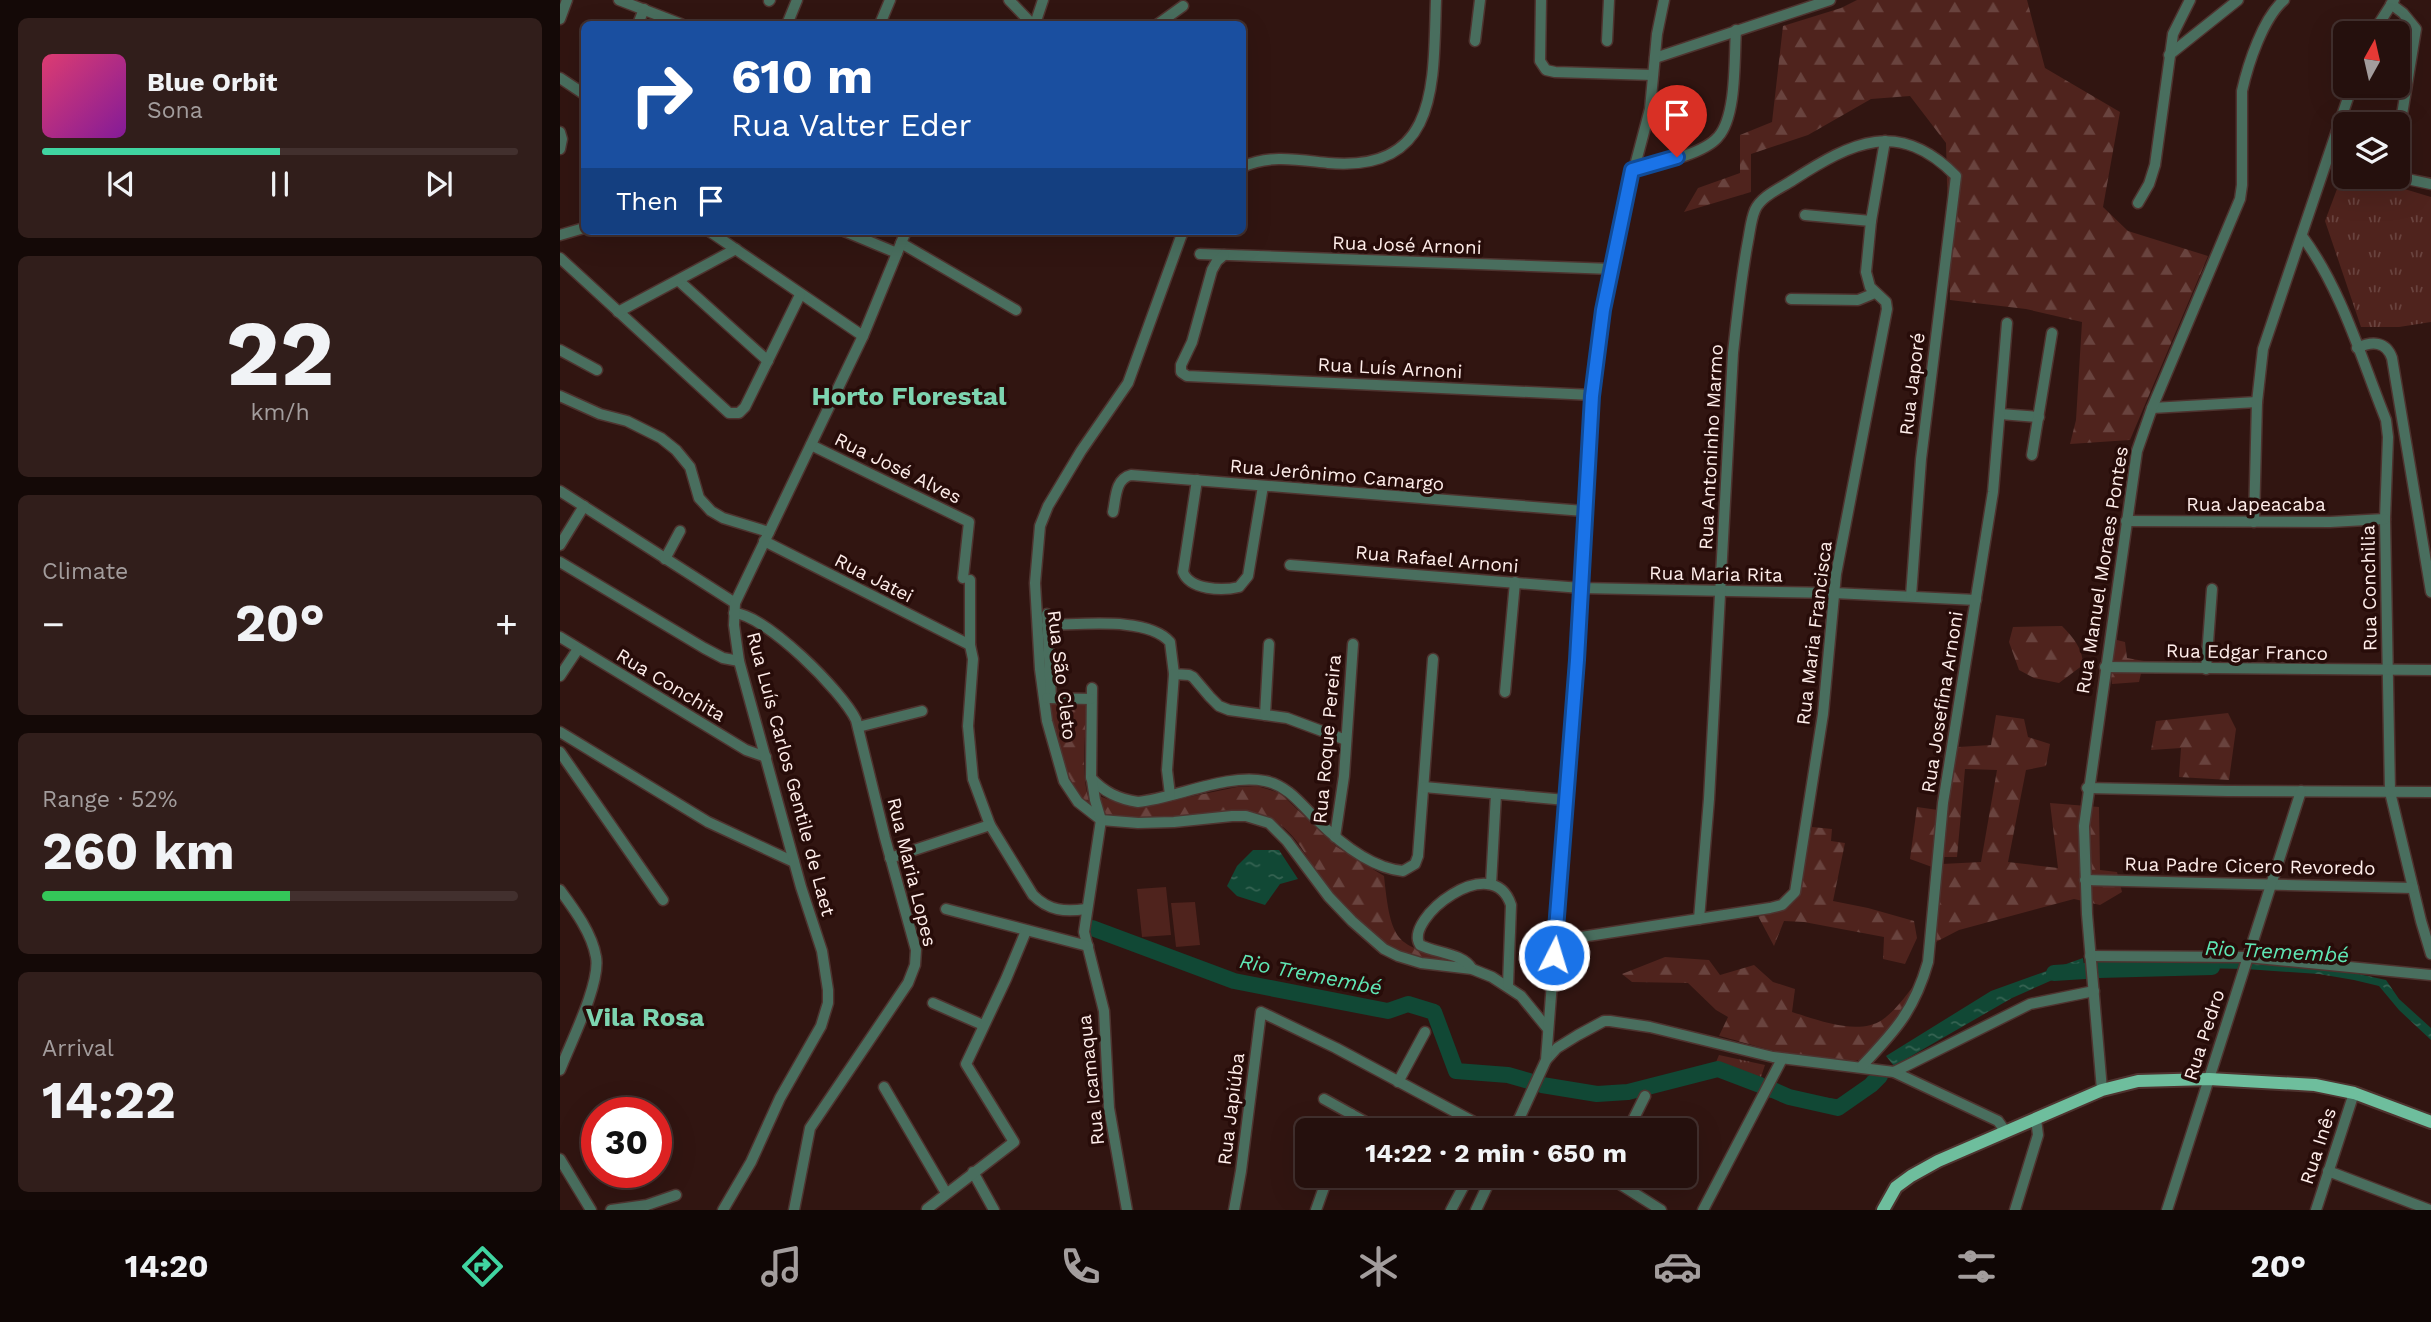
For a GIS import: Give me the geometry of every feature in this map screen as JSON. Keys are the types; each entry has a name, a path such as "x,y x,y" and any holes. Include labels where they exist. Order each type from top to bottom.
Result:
{"main road":[{"path":"1883,1210 1896,1187 1911,1175 2102,1090 2138,1081 2209,1079 2306,1084 2354,1093 2431,1122"}],"street":[{"path":"560,19 567,0"},
{"path":"619,0 674,21"},
{"path":"788,21 797,0"},
{"path":"881,21 890,0"},
{"path":"1009,0 1031,21"},
{"path":"1035,21 1043,0"},
{"path":"1246,166 1276,158 1344,164 1369,163 1380,160 1405,144 1421,122 1427,105 1432,74 1436,0"},
{"path":"1475,41 1480,0"},
{"path":"1541,0 1540,61 1545,70 1653,75"},
{"path":"1607,41 1609,0"},
{"path":"1546,1060 1581,588 1592,396 1603,310 1632,170 1650,109 1659,18 1664,0"},
{"path":"1655,58 1830,0"},
{"path":"2138,203 2149,184 2155,165 2169,55 2176,24 2190,0"},
{"path":"2169,55 2238,0"},
{"name":"Rua Manuel Moraes Pontes","path":"2102,1090 2090,956 2084,826 2087,788 2137,451 2152,408 2240,199 2242,91 2245,77 2270,19 2284,0"},
{"path":"2380,21 2392,2 2416,29 2402,112"},
{"path":"1162,21 1183,6"},
{"path":"639,21 644,9"},
{"path":"1632,170 1696,151 1719,136 1729,114 1736,30"},
{"path":"560,78 581,92"},
{"path":"2254,522 2257,402 2263,349 2348,98"},
{"path":"560,132 560,149"},
{"name":"Rua Antoninho Marmo","path":"1699,919 1709,799 1735,328 1744,261 1756,208 1763,200 1835,156 1855,146 1885,141 1900,141 1915,146 1956,176"},
{"name":"Rua Maria Francisca","path":"1555,941 1770,908 1782,905 1795,892 1823,714 1833,593 1887,309 1884,299 1870,287 1866,272 1871,221 1885,141"},
{"name":"Rua Japoré","path":"1911,596 1921,458 1956,176"},
{"path":"2410,180 2431,184"},
{"path":"1805,215 1871,221"},
{"path":"560,235 581,229"},
{"path":"715,235 863,336"},
{"path":"857,235 899,248 1016,310"},
{"path":"735,608 766,537 863,336 904,235"},
{"name":"Rua São Cleto","path":"1101,820 1078,802 1064,781 1054,752 1036,609 1037,551 1048,506 1128,383 1182,235"},
{"name":"Rua Conchilia","path":"2302,236 2320,260 2332,283 2386,420 2390,792 2431,954"},
{"path":"618,312 736,249"},
{"name":"Rua José Arnoni","path":"1200,254 1612,269"},
{"name":"Rua Luís Arnoni","path":"1224,255 1212,270 1192,342 1181,365 1181,372 1186,376 1592,396"},
{"path":"560,258 729,413 739,413 745,407 800,295"},
{"path":"679,281 768,361"},
{"path":"1791,299 1857,300 1875,293"},
{"name":"Rua Josefina Arnoni","path":"1862,1066 1901,1023 1920,986 1928,962 1938,840 1993,492 2007,323"},
{"path":"2032,455 2052,333"},
{"path":"2357,348 2378,343 2389,351 2392,358 2431,592"},
{"path":"560,351 597,370"},
{"name":"Rua Jatei","path":"560,396 600,414 627,421 676,450 690,467 699,498 723,518 766,537 970,645"},
{"path":"2152,408 2257,402"},
{"path":"2000,414 2039,417"},
{"name":"Rua José Alves","path":"811,445 969,522 967,579 970,645"},
{"name":"Rua Jerônimo Camargo","path":"1113,512 1119,483 1125,476 1584,511"},
{"path":"1197,480 1183,572 1191,582 1216,588 1239,587 1248,576 1263,486"},
{"name":"Rua Maria Lopes","path":"560,491 750,617 818,670 848,705 858,727 916,950 913,974 813,1122 805,1143 794,1210"},
{"path":"560,545 584,506"},
{"name":"Rua Japeacaba","path":"2126,521 2330,522 2385,519"},
{"path":"665,559 680,531"},
{"path":"560,562 713,653 739,661"},
{"name":"Rua Rafael Arnoni","path":"1290,565 1581,588"},
{"path":"1505,692 1515,582"},
{"name":"Rua Maria Rita","path":"1581,588 1833,593 1976,600"},
{"path":"2206,669 2212,589"},
{"name":"Rua Luís Carlos Gentile de Laet","path":"723,1210 751,1162 780,1098 825,1016 828,990 827,971 739,661 735,608"},
{"name":"Rua São Cleto","path":"1047,614 1047,698"},
{"path":"1047,625 1126,625 1156,630 1170,642 1174,674 1167,770 1170,795"},
{"name":"Rua Conchita","path":"560,638 746,750 766,757"},
{"path":"1265,715 1269,644"},
{"name":"Rua Roque Pereira","path":"1335,837 1342,801 1353,644"},
{"path":"970,645 972,779 990,825 1021,877 1040,902 1062,911 1086,909"},
{"path":"560,676 578,649"},
{"path":"1091,778 1102,790 1127,800 1150,801 1242,780 1269,781 1290,793 1335,837 1378,864 1403,872 1415,864 1418,856 1433,659"},
{"name":"Rua Edgar Franco","path":"2105,667 2431,670"},
{"path":"1174,674 1194,677 1219,706 1241,713 1297,721 1346,740"},
{"path":"1047,698 1092,694 1091,778 1094,800 1101,820 1174,822 1246,816 1269,823 1287,841 1329,897 1384,949 1421,963 1472,969 1508,985 1521,996 1548,1029"},
{"path":"858,727 922,711"},
{"path":"560,732 708,822 794,862"},
{"path":"582,744 563,755 663,900"},
{"path":"1424,787 1566,800"},
{"path":"2087,788 2431,792"},
{"name":"Rua Pedro","path":"2166,1210 2301,791"},
{"path":"1491,884 1496,794"},
{"name":"Rua Icamaqua","path":"1101,820 1084,932 1104,1011 1109,1108 1127,1210"},
{"path":"890,858 990,825"},
{"name":"Rua Padre Cicero Revoredo","path":"2085,880 2413,888"},
{"path":"1472,969 1467,961 1420,946 1417,933 1433,910 1460,890 1476,884 1491,884 1505,893 1511,905 1508,985"},
{"path":"560,890 590,940 597,965 590,994 560,1070"},
{"path":"946,909 1088,946"},
{"path":"927,1209 1014,1142 966,1067 966,1062 1026,931"},
{"path":"2090,956 2246,962 2431,975"},
{"path":"1894,1072 2030,1004 2094,991"},
{"path":"933,1003 983,1025"},
{"name":"Rua Japiúba","path":"1234,1210 1261,1012 1398,1082"},
{"path":"1519,1118 1546,1060 1557,1048 1604,1021 1611,1021 1650,1027 1782,1059 1862,1066 1894,1072 1998,1121 2006,1132"},
{"path":"1424,1032 1398,1082 1464,1118"},
{"path":"1703,1210 1782,1059"},
{"path":"884,1087 946,1193"},
{"name":"Rua Inês","path":"2316,1210 2354,1093"},
{"path":"1634,1118 1645,1096"},
{"path":"1324,1099 1358,1118"},
{"path":"1350,1118 1351,1114"},
{"path":"2015,1210 2038,1135 2036,1119"},
{"path":"560,1159 591,1210"},
{"path":"2328,1171 2430,1210"},
{"path":"973,1172 994,1210"},
{"path":"1316,1210 1324,1188"},
{"path":"1451,1210 1463,1188"},
{"path":"1476,1210 1486,1188"},
{"path":"1626,1188 1661,1210"},
{"path":"611,1210 647,1205 676,1195"}],"green space":[{"path":"1857,0 2027,0 2045,68 2120,112 2103,207 2128,231 2208,256 2130,440 2070,444 2076,420 2082,322 2026,309 1950,300 1946,143 1910,96 1871,99 1808,135 1751,154 1751,192 1684,212 1698,188 1740,173 1740,135 1772,122 1783,26 1841,8"},
{"path":"2337,189 2405,189 2431,197 2431,322 2399,327 2361,327 2325,221"},
{"path":"2062,626 2077,644 2083,665 2059,683 2034,678 2019,670 2009,642 2013,627"},
{"path":"2113,639 2125,642 2127,658 2144,661 2139,682 2112,684 2109,663"},
{"path":"1051,704 1086,704 1084,770 1092,808 1075,787 1064,764 1050,712"},
{"path":"2228,713 2236,729 2229,780 2179,777 2181,748 2151,750 2156,721"},
{"path":"1996,715 2024,719 2028,737 2050,744 2046,766 2026,770 2008,862 2058,868 2050,803 2099,807 2100,870 2117,872 2122,892 2100,905 2074,899 1959,930 1934,943 1942,864 1981,862 1997,770 1965,769 1957,857 1943,857 1958,747 1991,745"},
{"path":"1257,786 1280,793 1337,847 1384,876 1391,920 1403,941 1426,952 1467,965 1411,956 1382,941 1357,920 1335,895 1292,836 1270,819 1236,811 1162,817 1105,814 1099,796 1124,805 1141,807 1237,787"},
{"path":"1917,807 1938,810 1932,867 1910,859"},
{"path":"1812,827 1832,829 1831,841 1845,843 1833,901 1914,921 1917,938 1905,964 1883,959 1884,937 1804,922 1784,921 1774,946 1758,916 1796,900"},
{"path":"1166,887 1171,935 1142,937 1137,889"},
{"path":"1195,902 1200,945 1176,947 1171,903"},
{"path":"1665,957 1709,960 1720,975 1754,965 1773,982 1795,989 1792,1012 1850,1027 1872,1025 1882,1020 1919,979 1901,1012 1863,1058 1851,1062 1834,1062 1793,1055 1719,1036 1728,1017 1716,1010 1688,983 1632,982 1622,974"},
{"path":"1719,1055 1765,1065 1760,1080 1714,1067"}],"water":[{"path":"1253,850 1279,850 1298,879 1280,884 1265,905 1237,896 1227,886 1237,866"},
{"path":"2083,958 2084,966 2012,998 1894,1066 1886,1056 1991,991"},
{"path":"2101,958 2230,961 2336,969 2386,980 2399,999 2431,1028 2431,1040 2399,1010 2379,986 2319,974 2246,969 2102,966"},
{"path":"1868,1076 1881,1077 1874,1085 1844,1105 1766,1097 1771,1091 1844,1100 1860,1087"}],"waterway":[{"name":"Rio Tremembé","path":"1092,928 1234,981 1388,1011 1408,1004 1434,1012 1456,1071 1508,1075 1529,1081"},
{"name":"Rio Tremembé","path":"2099,970 2212,967"},
{"name":"Rio Tremembé","path":"2054,973 2085,971"},
{"name":"Rio Tremembé","path":"1542,1085 1597,1094 1628,1092 1718,1069 1760,1085"},
{"name":"Rio Tremembé","path":"1773,1090 1789,1097 1838,1108 1880,1076"}],"district":[{"name":"Horto Florestal","path":"909,396"},
{"name":"Vila Rosa","path":"645,1017"}],"route":[{"path":"1554,955 1577,660 1592,396 1603,310 1632,170 1677,157"}]}
